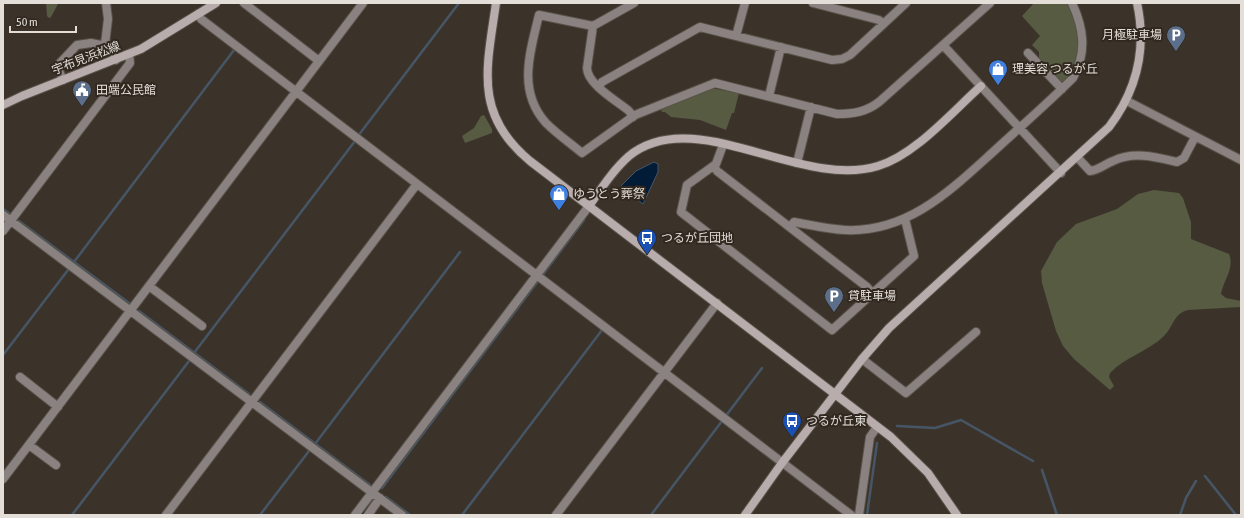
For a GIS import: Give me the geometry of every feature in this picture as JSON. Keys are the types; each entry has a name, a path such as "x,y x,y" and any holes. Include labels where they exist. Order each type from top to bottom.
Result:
{"street":[{"path":"106,3 108,19 106,46"},
{"name":"宇布見浜松線","path":"3,105 116,60 148,45 216,3"},
{"path":"244,3 320,61"},
{"path":"3,479 364,3"},
{"path":"496,3 487,68 488,92 494,115 506,136 521,154 717,303 905,450 928,473 957,515"},
{"path":"634,3 593,26 539,15 527,72 532,100 547,124 582,153 633,117 715,83 844,114 866,110 879,102 990,3"},
{"path":"736,36 745,3"},
{"path":"813,3 879,20 883,24"},
{"path":"599,87 602,82 700,27 832,60 842,59 850,55 906,3"},
{"path":"790,227 794,222 831,229 862,230 892,224 929,207 950,192 1073,78 1081,61 1083,52 1082,33 1072,3"},
{"path":"745,515 782,463 835,394 862,359 889,328 1109,127 1126,101 1135,81 1140,60 1141,31 1137,3"},
{"path":"198,14 201,19 296,92 851,515"},
{"path":"593,26 587,73 588,78 629,111 633,117"},
{"path":"63,80 59,71 60,63 73,48 85,43 106,46 116,60"},
{"path":"943,45 1060,173"},
{"path":"769,96 781,47"},
{"path":"1028,53 1062,89"},
{"path":"3,231 130,63 129,54"},
{"path":"355,515 539,278 588,206 622,163 646,146 664,140 684,138 723,145 826,170 848,171 869,169 890,162 918,144 981,86"},
{"path":"1126,101 1241,160"},
{"path":"797,163 811,107"},
{"path":"1077,157 1090,171 1098,170 1113,161 1136,155 1148,155 1178,162 1184,158 1195,137"},
{"path":"723,145 714,166 687,185 681,212 832,330 914,256 905,219"},
{"path":"714,166 717,171 867,287 873,294"},
{"path":"166,515 417,184"},
{"path":"3,214 402,515"},
{"path":"149,286 202,326"},
{"path":"556,515 717,303"},
{"path":"862,359 906,393 976,332"},
{"path":"20,378 58,407"},
{"path":"859,515 870,438 877,427"},
{"path":"29,445 56,465"},
{"path":"368,515 380,498"}],"green space":[{"path":"46,3 68,3 58,4 49,18 47,16"},
{"path":"1034,3 1067,3 1072,14 1078,35 1077,56 1069,75 1061,84 1039,60 1039,52 1032,45 1040,36 1022,16"},
{"path":"711,88 739,93 734,113 732,113 726,130 700,120 671,117 665,112 662,112 661,109"},
{"path":"484,115 492,129 492,133 465,143 462,136 474,128 481,116"},
{"path":"1154,190 1179,193 1183,198 1191,222 1191,239 1229,254 1231,264 1230,269 1221,294 1226,298 1241,301 1241,307 1188,310 1179,314 1164,336 1151,346 1116,367 1110,373 1109,377 1114,386 1110,390 1074,359 1063,346 1056,331 1042,283 1041,271 1057,242 1076,224 1117,209 1138,194"}],"water":[{"path":"654,162 658,164 658,172 643,204 621,186 636,171"}],"waterway":[{"path":"358,136 459,3"},
{"path":"74,262 234,50"},
{"path":"194,353 355,141"},
{"path":"3,209 9,213"},
{"path":"382,488 584,220"},
{"path":"19,221 129,303"},
{"path":"315,444 460,252"},
{"path":"3,355 68,270"},
{"path":"139,311 249,394"},
{"path":"462,515 602,330"},
{"path":"72,515 189,361"},
{"path":"725,417 762,368"},
{"path":"260,402 370,485"},
{"path":"897,426 935,428 961,420 1033,461"},
{"path":"651,515 722,421"},
{"path":"867,515 877,443"},
{"path":"260,515 309,451"},
{"path":"1042,470 1057,515"},
{"path":"1205,476 1236,515"},
{"path":"1180,515 1186,498 1196,481"},
{"path":"386,497 410,515"},
{"path":"362,515 374,500"}],"place":[{"name":"月極駐車場","path":"1176,52"},
{"name":"理美容 つるが丘","path":"998,86"},
{"name":"田端公民館","path":"82,107"},
{"name":"ゆうとう葬祭","path":"559,211"},
{"name":"つるが丘団地","path":"647,255"},
{"name":"貸駐車場","path":"834,313"},
{"name":"つるが丘東","path":"792,438"}]}
